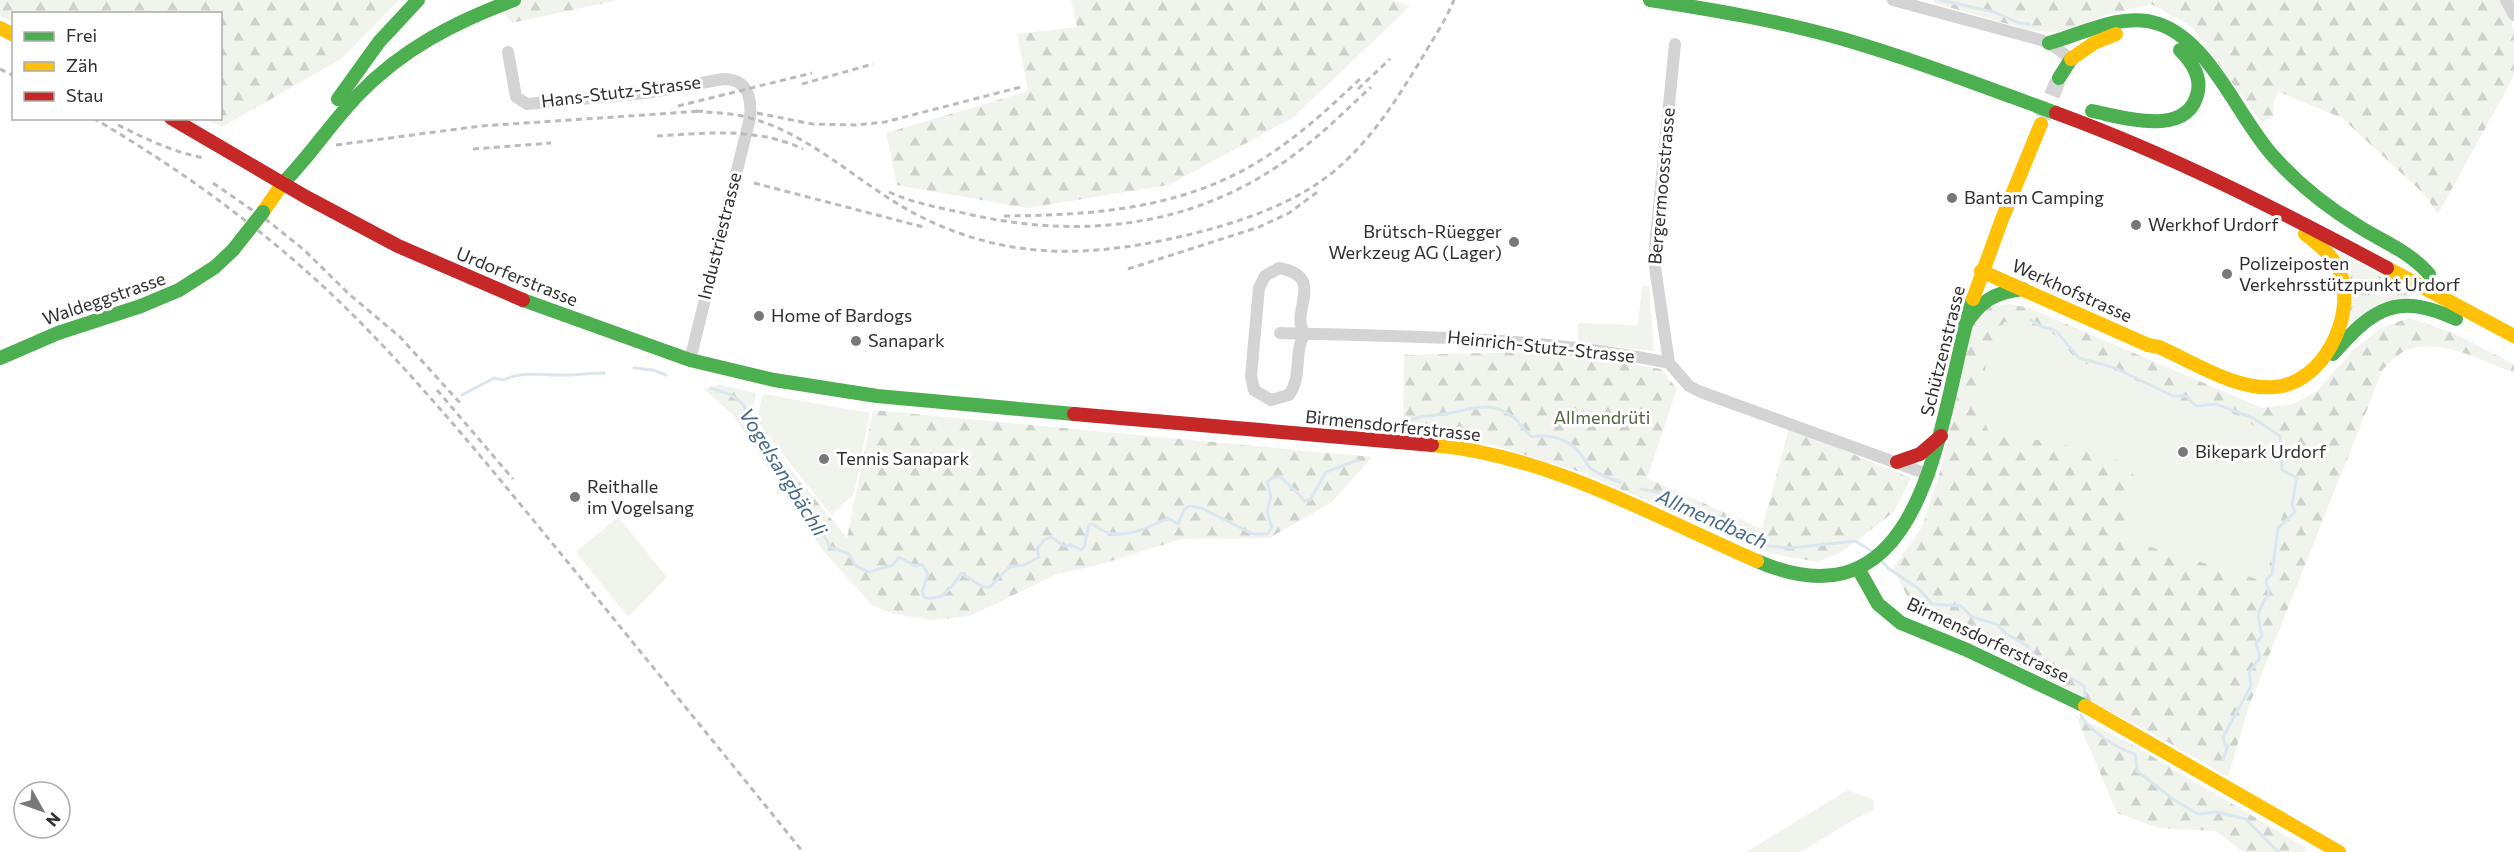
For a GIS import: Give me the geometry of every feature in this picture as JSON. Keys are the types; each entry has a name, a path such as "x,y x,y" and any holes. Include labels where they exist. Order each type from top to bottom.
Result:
{"main road":[{"path":"283,183 294,157 379,42 418,0"},
{"path":"283,183 304,164 338,117 362,90 401,56 447,27 514,0"},
{"path":"1650,0 1729,12 1885,52 2022,99 2100,129 2218,181 2333,238 2514,336"},
{"path":"2049,43 2073,37 2094,27 2126,20 2161,25 2184,38 2204,58 2252,131 2291,175 2333,209 2409,255 2434,276 2311,211"},
{"path":"2059,78 2079,44 2108,24"},
{"path":"2071,59 2106,37 2133,32 2148,33 2173,45 2191,63 2196,73 2197,95 2193,105 2186,113 2171,122 2155,122 2087,109 2150,135"},
{"name":"Urdorferstrasse","path":"174,120 398,246 557,313 690,360 774,380 877,396"},
{"name":"Schützenstrasse","path":"1863,567 1886,549 1905,527 1930,475 1941,436 1964,327 1981,271 2041,124"},
{"path":"2218,181 2250,204 2300,231 2327,252 2341,275 2344,286 2342,333"},
{"name":"Waldeggstrasse","path":"0,358 76,326 168,297 201,279 233,250 283,183"},
{"name":"Werkhofstrasse","path":"1981,271 2241,384 2267,388 2291,383 2303,377 2342,333"},
{"path":"1964,327 1984,300 2002,291 2023,289"},
{"path":"2342,333 2388,308 2414,305 2449,315 2514,350"},
{"name":"Birmensdorferstrasse","path":"877,396 1441,446 1513,461 1563,476 1780,572 1814,578 1863,567 1878,604 1901,623 1978,655 2102,714 2339,852"},
{"path":"1897,462 1920,454 1941,436"}],"street":[{"path":"1893,0 2049,43 2071,59"},
{"path":"2506,0 2514,15"},
{"name":"Bergermoosstrasse","path":"1669,363 1655,267 1655,247 1675,44"},
{"name":"Hans-Stutz-Strasse","path":"508,52 516,97 522,103 645,93 734,79 742,83 747,90 750,112"},
{"name":"Industriestrasse","path":"690,360 750,112"},
{"path":"1280,268 1295,272 1304,284 1300,323 1305,334 1301,342 1295,387 1289,395 1271,400 1254,390 1251,376 1259,288 1265,276 1280,268"},
{"name":"Heinrich-Stutz-Strasse","path":"1280,333 1504,340 1564,346 1669,363"},
{"path":"1669,363 1689,386 1701,392 1930,475"}],"green space":[{"path":"0,0 399,0 341,59 222,127 207,120 222,120 222,12 12,12 12,22 0,16"},
{"path":"494,0 618,0 512,23"},
{"path":"1071,0 1391,0 1410,6 1294,117 1169,185 1027,208 897,185 886,133 1028,91 1017,34 1077,27"},
{"path":"1934,0 2514,0 2514,20 2511,24 2514,30 2514,76 2438,214 2425,195 2342,118 2279,92 2274,100 2273,117 2262,123 2191,26 2151,4 2104,16 2064,32 2032,31 1934,3"},
{"path":"2338,252 2415,294 2342,329"},
{"path":"1642,286 1649,286 1654,351 1578,343 1578,323 1638,325"},
{"path":"2010,304 2029,308 2262,408 2293,404 2317,391 2353,350 2381,328 2409,318 2451,332 2514,364 2514,373 2476,357 2449,349 2422,347 2402,352 2383,369 2249,706 2228,777 2152,733 1932,620 1909,600 1893,568 1922,527 1942,465 1973,322 1986,306"},
{"name":"Bikepark Urdorf","path":"2004,322 2027,324 2055,335 2079,362 2117,372 2190,405 2227,410 2272,436 2274,450 2291,483 2267,574 2257,579 2131,541 2126,528 2137,479 2126,467 2113,459 2060,444 1990,434 1986,426 1983,405 1985,371 1989,351"},
{"name":"Allmendrüti","path":"1563,351 1661,369 1677,389 1647,478 1762,529 1789,428 1911,478 1894,512 1843,551 1818,562 1773,554 1580,472 1493,445 1403,432 1404,355"},
{"path":"720,385 756,393 750,420 847,538 873,410 1372,457 1332,502 1269,538 1182,539 1095,566 1057,574 970,616 932,620 895,614 873,606 823,551 733,415 704,389"},
{"name":"Tennis Sanapark","path":"763,394 870,413 854,494 831,515 756,420"},
{"path":"618,517 667,577 628,617 576,552"},
{"path":"2076,716 2128,742 2305,847 2308,852 2243,852 2216,831 2159,828 2117,813"},
{"path":"1848,790 1874,800 1874,810 1801,852 1746,852"}],"waterway":[{"path":"1940,0 1994,12 2019,23 2029,24"},
{"path":"2031,320 2040,326 2056,331 2079,358 2115,368 2173,396 2186,396 2196,406 2216,404 2253,418 2280,436 2282,470 2297,478 2292,504 2295,512 2278,528 2272,574 2266,580 2269,594 2259,614 2262,636 2256,643 2260,658 2249,672 2251,686 2223,737 2225,745 2228,746 2223,759"},
{"name":"Vogelsangbächli","path":"634,368 653,370 666,375"},
{"name":"Vogelsangbächli","path":"462,395 494,378 503,380 526,374 604,373"},
{"name":"Allmendbach","path":"711,388 731,395 743,404 755,430 764,439 776,465 806,502 830,547 849,554 856,566 869,572 893,565 899,557 915,566 922,564 928,574 922,592 925,598 943,595 961,573 983,587 990,587 1009,567 1024,565 1039,557 1037,549 1044,540 1051,537 1064,546 1071,545 1081,550 1084,547 1089,525 1093,524 1101,530 1120,534 1149,527 1168,518 1178,524 1184,510 1189,506 1201,508 1253,534 1267,534 1272,527 1267,512 1271,496 1267,482 1280,476 1304,501 1310,500 1326,472 1358,460"},
{"name":"Allmendbach","path":"1408,422 1420,417 1478,407 1495,408 1513,417 1532,437 1553,437 1566,442 1577,450 1590,468 1620,482"},
{"name":"Allmendbach","path":"1641,489 1662,493 1686,507 1718,517 1730,529 1754,535 1767,546 1791,548 1855,541 1875,553"},
{"name":"Allmendbach","path":"1881,560 1888,568 1919,589 1932,604 1961,606 1972,617 1996,624 2007,634 2026,645 2040,662 2084,686 2085,696"},
{"name":"Allmendbach","path":"2081,715 2084,721 2105,739 2135,754 2137,771 2174,800 2198,814 2216,812 2246,819 2278,852"}],"tunnel":[{"path":"2043,118 2059,78"}],"railway":[{"path":"696,111 744,116 799,138 910,211 967,236 1000,245 1032,250 1097,250 1129,246 1162,241 1231,223 1282,204 1328,176 1368,138 1389,109 1438,32 1454,0"},
{"path":"1358,89 1390,59"},
{"path":"802,84 873,64"},
{"path":"0,69 12,75"},
{"path":"678,106 812,73"},
{"path":"1004,216 1111,210 1179,196 1213,185 1276,150 1320,116 1360,79"},
{"path":"757,113 812,124 856,125 885,122 1021,87"},
{"path":"889,192 941,208 1001,220 1043,225 1084,226 1125,223 1166,216 1205,204 1244,186 1281,164 1316,137 1371,87"},
{"path":"336,145 481,126 703,111"},
{"path":"96,120 199,186 266,237 329,292 388,351 496,475 803,852"},
{"path":"118,125 171,149 204,158"},
{"path":"657,136 750,134 786,142 803,149"},
{"path":"473,149 551,143"},
{"path":"213,183 268,221 303,249 349,294 400,337 462,405"},
{"path":"754,183 927,228"},
{"path":"1128,269 1259,227 1289,213 1320,190"},
{"path":"437,390 513,479"}],"traffic: fast":[{"path":"338,99 379,42 418,0"},
{"path":"283,183 358,95 393,64 430,38 514,0"},
{"path":"1650,0 1747,16 1843,39 2056,113"},
{"path":"2049,43 2103,25 2131,20 2159,24 2177,33 2209,64 2261,141 2293,176 2335,211 2404,253 2429,274"},
{"path":"2092,111 2153,121 2169,120 2182,115 2192,106 2199,85 2194,69 2180,50"},
{"path":"2059,78 2071,59"},
{"path":"233,250 263,212"},
{"path":"0,358 58,333 141,306 179,290 215,267 233,250"},
{"path":"1964,327 1975,311 1988,300 2013,290 2023,289"},
{"path":"1757,561 1815,576 1860,567 1893,540 1918,499 1936,449 1973,299"},
{"path":"523,300 690,360 774,380 877,396 1074,414"},
{"path":"2333,354 2361,325 2387,309 2402,306 2418,307 2456,319"},
{"path":"1859,570 1878,604 1901,623 1967,650 2085,706"}],"traffic: slow":[{"path":"0,28 12,34"},
{"path":"2071,59 2094,43 2116,34"},
{"path":"1973,299 2002,219 2041,124"},
{"path":"263,212 283,183"},
{"path":"2148,345 2159,347 2215,374 2246,385 2275,387 2292,383 2308,374 2321,361 2339,328 2344,292 2341,275 2335,263 2305,234"},
{"path":"2387,268 2514,336"},
{"path":"1981,271 2148,345"},
{"path":"1432,445 1475,451 1558,474 1639,507 1757,561"},
{"path":"2085,706 2339,852"}],"traffic: jam":[{"path":"2056,113 2099,129 2224,184 2387,268"},
{"path":"174,120 306,197 398,246 523,300"},
{"path":"1074,414 1432,445"},
{"path":"1897,462 1920,454 1941,436"}],"place":[{"name":"Bantam Camping","path":"1952,198"},
{"name":"Werkhof Urdorf","path":"2136,225"},
{"name":"Brütsch-Rüegger Werkzeug AG (Lager)","path":"1514,242"},
{"name":"Polizeiposten Verkehrsstützpunkt Urdorf","path":"2227,274"},
{"name":"Home of Bardogs","path":"759,316"},
{"name":"Sanapark","path":"856,341"},
{"name":"Bikepark Urdorf","path":"2183,452"},
{"name":"Tennis Sanapark","path":"824,459"},
{"name":"Reithalle im Vogelsang","path":"575,497"}]}
